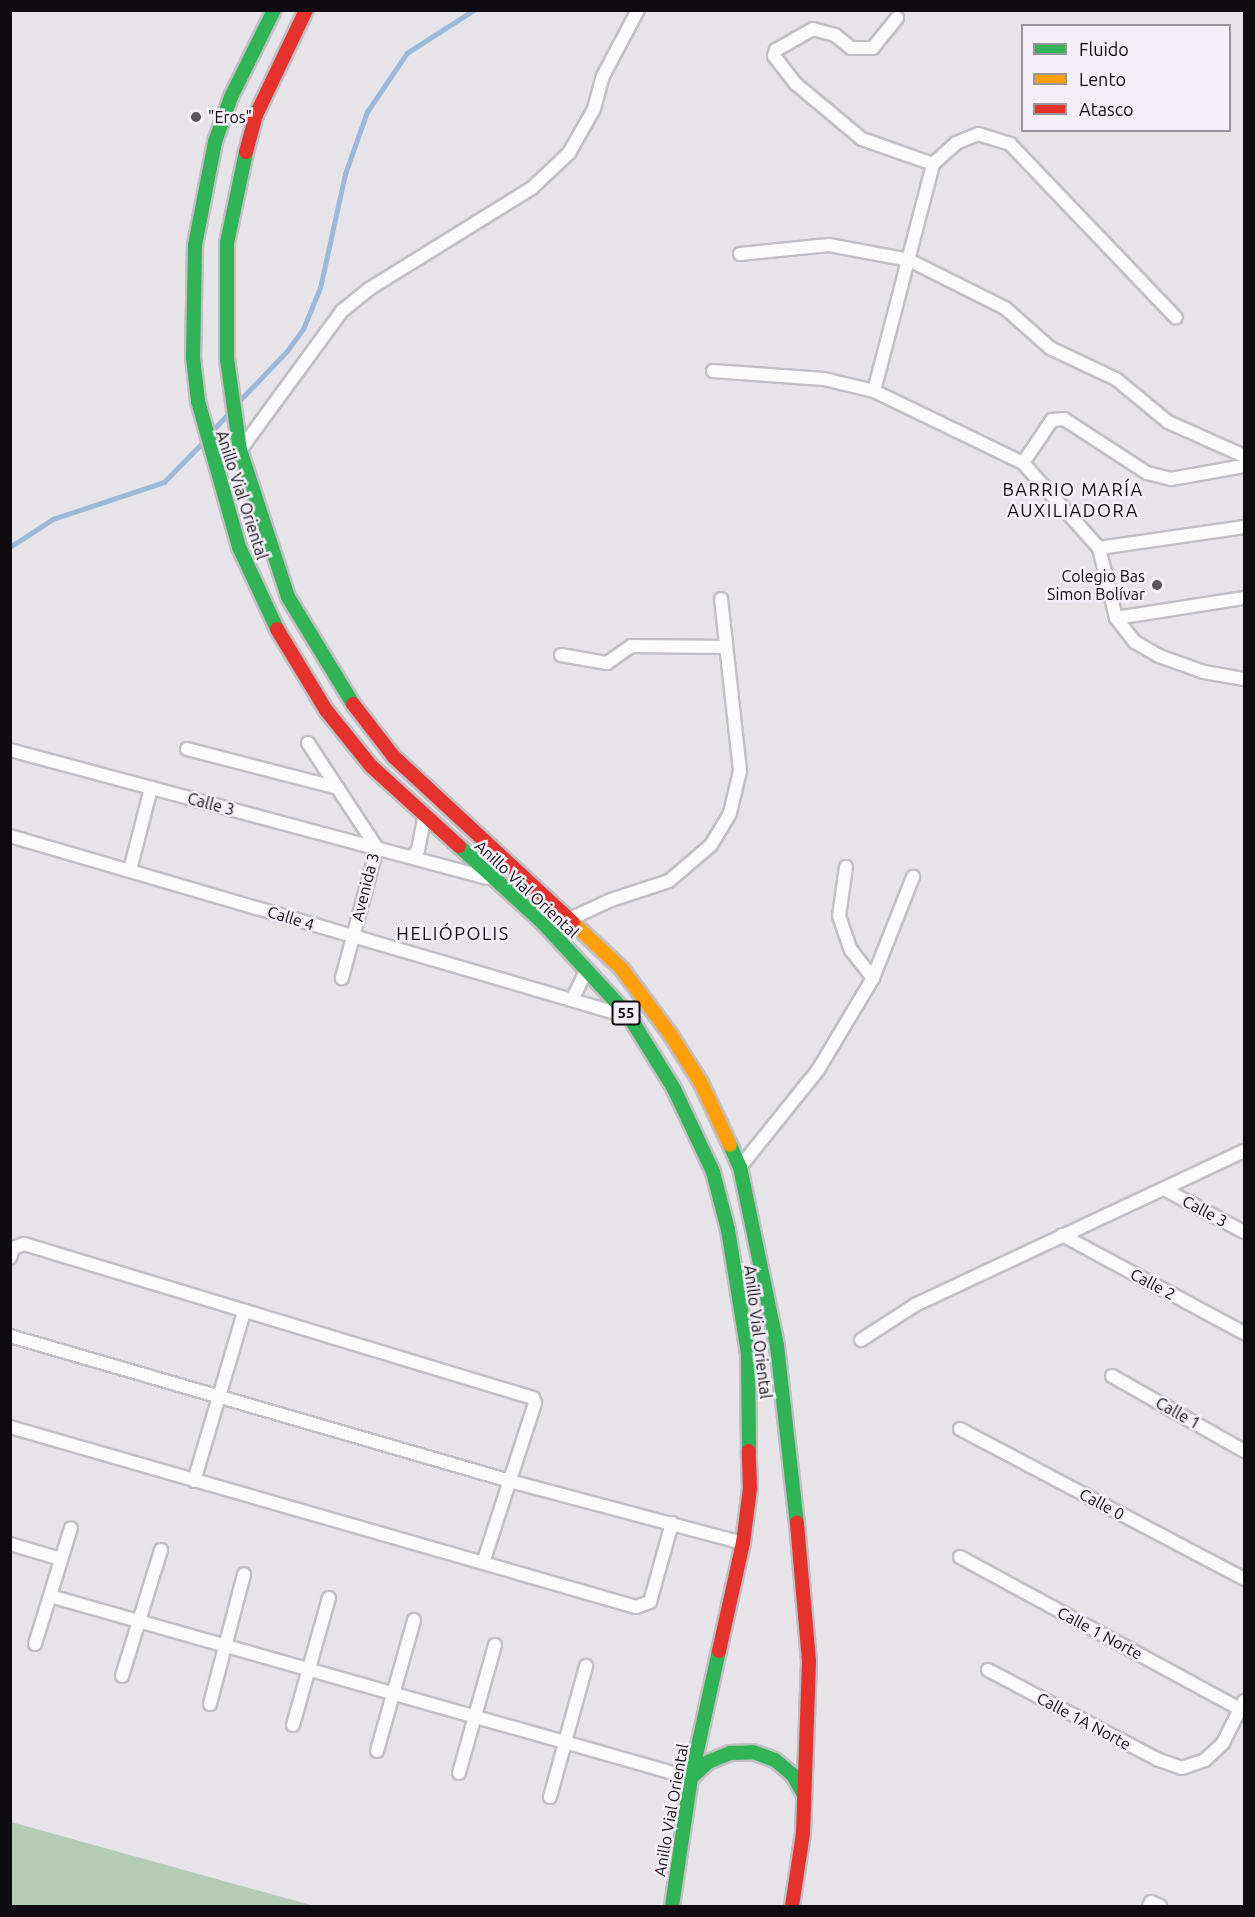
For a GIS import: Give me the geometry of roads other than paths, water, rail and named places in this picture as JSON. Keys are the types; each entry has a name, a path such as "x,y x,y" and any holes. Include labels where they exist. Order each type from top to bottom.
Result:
{"highway":[{"name":"Anillo Vial Oriental","path":"274,10 231,98 201,195 195,239 192,321 198,400 239,547 286,647 326,710 371,766 424,818 542,922 629,1016 674,1089 713,1172 728,1230 748,1354 752,1419 743,1543 692,1778 672,1906"},
{"name":"Anillo Vial Oriental","path":"306,10 256,115 233,201 227,243 227,358 240,450 288,597 351,701 394,757 621,968 670,1034 701,1083 740,1167 777,1346 790,1444 809,1661 804,1795 792,1906"},
{"path":"692,1778 708,1762 729,1753 753,1752 784,1767 804,1795"}],"street":[{"path":"240,450 342,311 369,289 532,188 570,153 594,109 603,76 638,10"},
{"path":"897,18 873,48 851,48 835,35 813,29 776,50 774,56 796,84 862,139 933,164"},
{"path":"874,391 933,164 956,143 978,134 1010,144 1176,318"},
{"path":"740,254 829,245 909,260 1005,308 1050,348 1116,379 1168,422 1245,456"},
{"path":"713,372 824,379 874,391 1023,463 1099,548 1116,618 1135,642 1159,656 1204,672 1245,679"},
{"path":"1023,463 1052,420 1064,419 1147,472 1171,479 1245,466"},
{"path":"1099,548 1245,526"},
{"path":"1116,618 1245,598"},
{"path":"570,919 611,900 669,881 711,845 730,813 740,771 721,599"},
{"path":"561,655 607,663 631,646 726,647"},
{"name":"Avenida 3","path":"308,743 376,848 342,978"},
{"path":"187,749 338,788"},
{"name":"Calle 3","path":"10,750 493,879"},
{"path":"130,870 151,788"},
{"path":"412,857 418,850 424,818"},
{"name":"Calle 4","path":"10,836 629,1016"},
{"path":"846,867 839,916 851,950 873,978"},
{"path":"740,1167 818,1070 873,978 913,877"},
{"path":"572,1000 586,969"},
{"path":"861,1340 915,1305 1166,1190 1245,1151"},
{"name":"Calle 3","path":"1166,1190 1245,1232"},
{"name":"Calle 2","path":"1062,1236 1245,1333"},
{"path":"10,1258 13,1248 24,1244 532,1398 535,1404 483,1563"},
{"path":"194,1481 244,1312"},
{"path":"10,1336 510,1481 743,1543"},
{"name":"Calle 1","path":"1112,1376 1245,1451"},
{"path":"10,1426 194,1481 644,1606 650,1602 672,1523"},
{"name":"Calle 0","path":"960,1429 1245,1579"},
{"path":"34,1644 71,1528"},
{"path":"10,1544 61,1559"},
{"path":"122,1676 161,1550"},
{"name":"Calle 1 Norte","path":"960,1557 1242,1705"},
{"path":"210,1704 244,1574"},
{"path":"50,1596 692,1778"},
{"path":"293,1725 329,1598"},
{"path":"377,1751 414,1620"},
{"path":"459,1773 495,1645"},
{"path":"550,1797 586,1666"},
{"name":"Calle 1A Norte","path":"988,1670 1159,1760 1182,1768 1205,1760 1222,1743 1242,1705"}],"waterway":[{"path":"241,399 287,351 303,329 320,288 345,174 367,112 407,53 474,10"},
{"path":"213,430 228,414"},
{"path":"10,547 53,519 164,482 202,443"}],"place":[{"name":"\"Eros\"","path":"196,117"},
{"name":"Colegio Bas Simon Bolívar","path":"1157,585"}],"district":[{"name":"BARRIO MARÍA AUXILIADORA","path":"1073,500"},
{"name":"HELIÓPOLIS","path":"453,933"}]}
